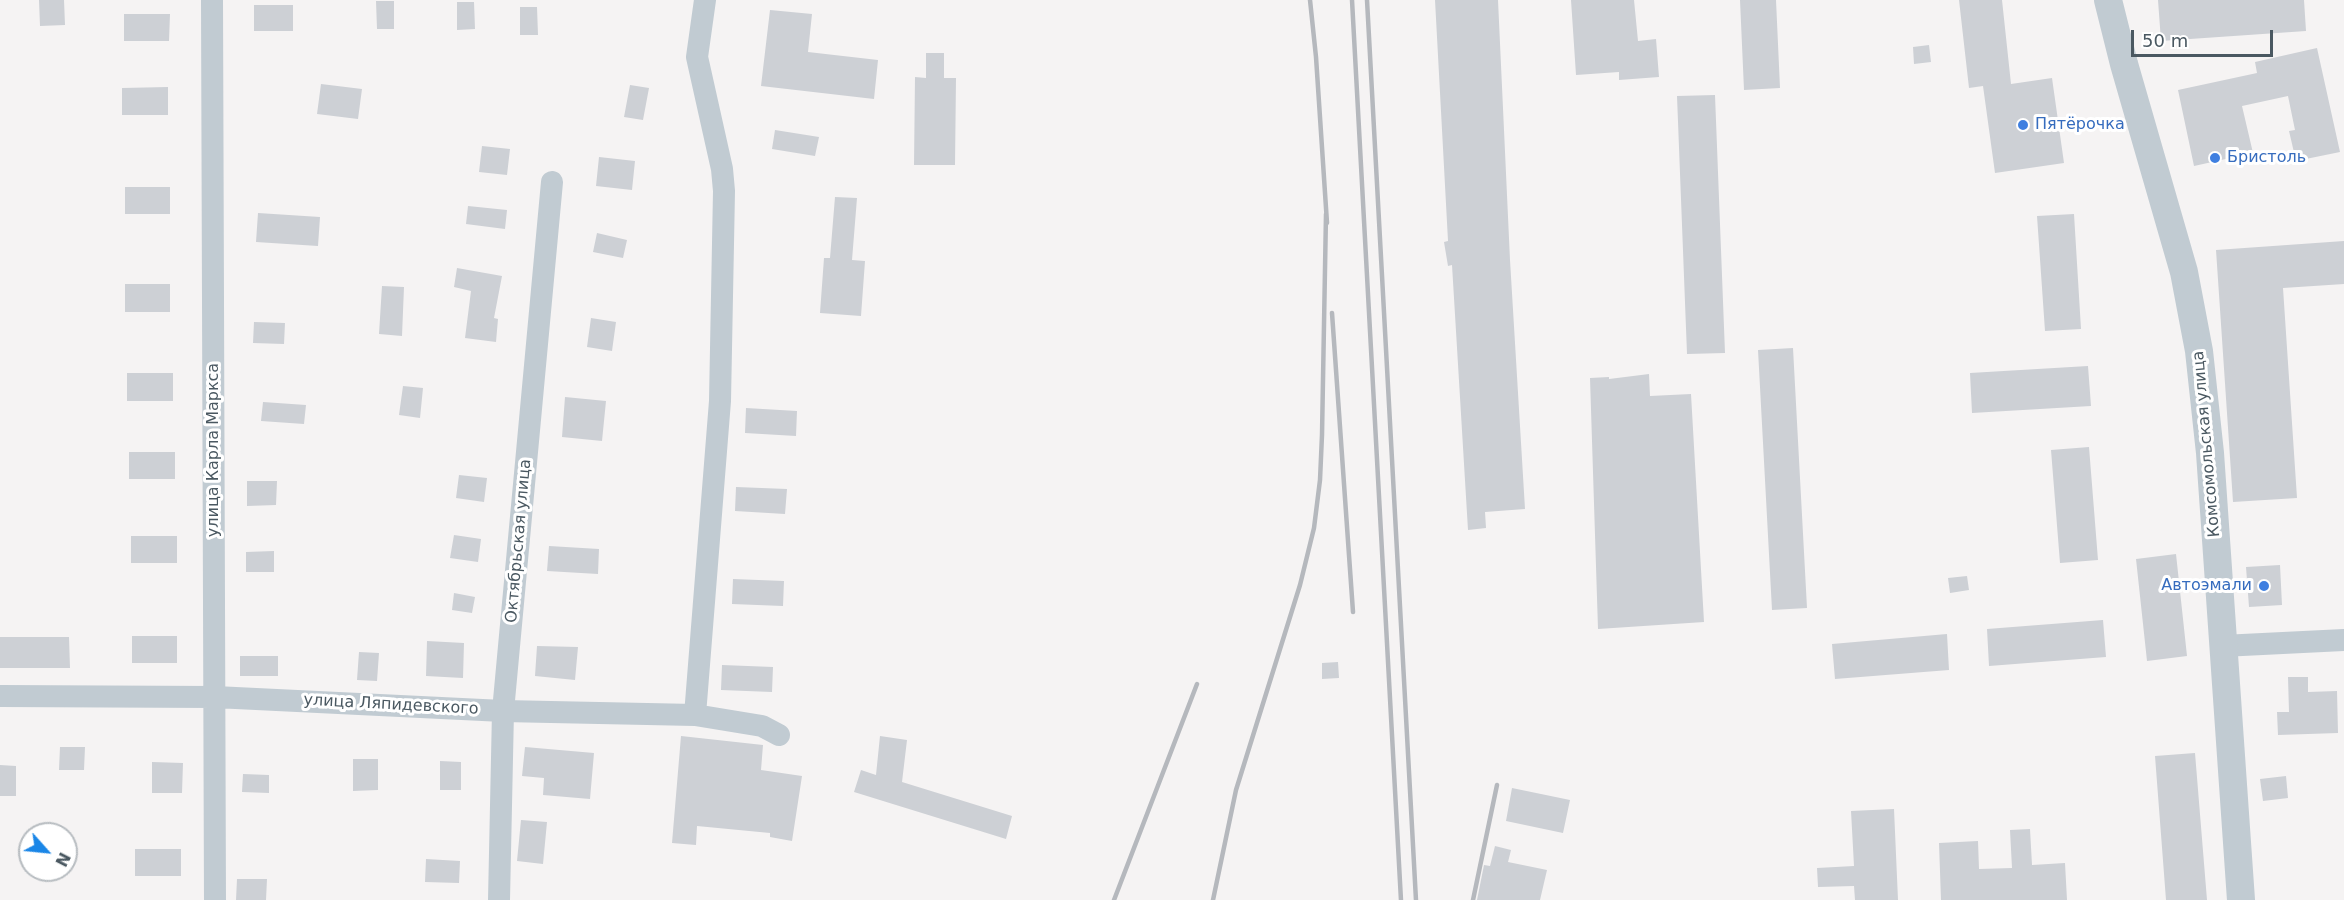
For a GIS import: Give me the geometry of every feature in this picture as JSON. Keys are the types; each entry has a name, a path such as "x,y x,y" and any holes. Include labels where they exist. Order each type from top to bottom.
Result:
{"street":[{"name":"улица Карла Маркса","path":"212,0 215,900"},
{"path":"695,715 720,401 724,191 722,168 697,57 705,0"},
{"name":"Комсомольская улица","path":"2108,0 2124,64 2184,272 2199,351 2210,453 2241,900"},
{"name":"Октябрьская улица","path":"499,900 503,711 552,182"},
{"path":"2222,646 2344,640"},
{"name":"улица Ляпидевского","path":"0,696 215,697 503,711 695,715 762,726 778,735"}],"building":[{"path":"39,0 64,0 65,25 40,26"},
{"path":"1435,0 1498,0 1525,509 1485,512 1486,528 1468,530 1452,265 1448,266 1444,242 1448,241"},
{"path":"1571,0 1634,0 1638,41 1656,39 1659,77 1619,80 1619,72 1576,75"},
{"path":"1740,0 1776,0 1780,88 1744,90"},
{"name":"Пятёрочка","path":"1959,0 2002,0 2011,84 2052,78 2064,163 1995,173 1983,86 1969,88"},
{"path":"2158,0 2304,0 2306,31 2161,41"},
{"path":"376,1 394,1 394,29 377,29"},
{"path":"457,2 474,2 475,29 457,30"},
{"path":"254,5 293,5 293,31 254,31"},
{"path":"520,7 537,7 538,35 520,35"},
{"path":"770,10 812,14 808,52 878,60 874,99 761,86"},
{"path":"124,14 170,14 169,41 124,41"},
{"path":"1929,45 1931,62 1914,64 1913,47"},
{"path":"2317,48 2340,152 2296,161 2289,131 2295,130 2288,96 2242,106 2253,153 2194,166 2178,90 2257,73 2255,62"},
{"path":"926,53 944,53 944,78 956,78 955,165 914,165 915,77 926,78"},
{"path":"321,84 362,89 358,119 317,114"},
{"path":"630,85 649,88 643,120 624,117"},
{"path":"168,87 168,115 122,115 122,88"},
{"path":"1715,95 1725,353 1687,354 1677,96"},
{"path":"775,130 819,137 815,156 772,149"},
{"path":"482,146 510,149 507,175 479,172"},
{"path":"599,157 635,161 632,190 596,186"},
{"path":"125,187 170,187 170,214 125,214"},
{"path":"835,197 857,198 852,260 865,261 861,316 820,313 824,258 830,258"},
{"path":"468,206 507,210 505,229 466,224"},
{"path":"258,213 320,217 318,246 256,242"},
{"path":"2074,214 2081,329 2045,331 2037,216"},
{"path":"597,233 627,240 623,258 593,252"},
{"path":"2344,241 2344,284 2283,288 2297,498 2233,502 2216,250"},
{"path":"457,268 502,276 494,318 498,319 496,342 465,338 471,291 454,287"},
{"path":"125,284 170,284 170,312 125,312"},
{"path":"382,286 404,287 402,336 379,334"},
{"path":"591,318 616,322 612,351 587,347"},
{"path":"254,322 285,323 284,344 253,343"},
{"path":"1793,348 1807,608 1772,610 1758,350"},
{"path":"2088,366 2091,406 1972,413 1970,373"},
{"path":"127,373 173,373 173,401 127,401"},
{"path":"1649,374 1650,396 1691,394 1704,622 1598,629 1590,378 1609,377 1609,379"},
{"path":"403,386 423,388 420,418 399,415"},
{"path":"565,397 606,401 602,441 562,437"},
{"path":"263,402 306,405 304,424 261,421"},
{"path":"746,408 797,411 796,436 745,433"},
{"path":"2089,447 2098,560 2060,563 2051,450"},
{"path":"129,452 175,452 175,479 129,479"},
{"path":"459,475 487,478 484,502 456,498"},
{"path":"247,481 277,481 276,505 247,506"},
{"path":"736,487 787,489 785,514 735,511"},
{"path":"454,535 481,539 478,562 450,558"},
{"path":"131,536 177,536 177,563 131,563"},
{"path":"549,546 599,549 598,574 547,571"},
{"path":"274,551 274,572 246,572 246,552"},
{"path":"2176,554 2187,656 2147,661 2136,559"},
{"name":"Автоэмали","path":"2280,565 2282,605 2249,607 2246,567"},
{"path":"1967,576 1969,590 1950,593 1948,578"},
{"path":"733,579 784,581 783,606 732,604"},
{"path":"454,593 475,597 472,613 452,610"},
{"path":"2103,620 2106,657 1989,666 1987,629"},
{"path":"1947,634 1949,670 1835,679 1832,644"},
{"path":"132,636 177,636 177,663 132,663"},
{"path":"0,637 69,637 70,668 0,668"},
{"path":"427,641 464,643 463,678 426,676"},
{"path":"537,646 578,647 575,680 535,676"},
{"path":"359,652 379,653 377,681 357,680"},
{"path":"240,656 278,656 278,676 240,676"},
{"path":"1338,662 1339,678 1322,679 1322,663"},
{"path":"722,665 773,667 772,692 721,690"},
{"path":"2288,677 2308,677 2308,692 2337,691 2338,733 2278,735 2277,712 2289,712"},
{"path":"681,736 763,745 761,770 802,776 792,841 770,837 770,833 697,826 696,845 672,843"},
{"path":"880,736 907,740 902,782 1012,816 1006,839 854,792 861,770 876,775"},
{"path":"60,747 85,747 84,770 59,770"},
{"path":"525,747 594,753 590,799 543,795 544,778 522,776"},
{"path":"2195,753 2207,900 2166,900 2155,756"},
{"path":"353,759 378,759 378,790 353,791"},
{"path":"440,761 461,762 461,790 440,790"},
{"path":"152,762 183,763 182,793 152,793"},
{"path":"0,765 16,766 16,796 0,796"},
{"path":"243,774 269,775 269,793 242,792"},
{"path":"2286,776 2288,798 2263,801 2260,779"},
{"path":"1512,788 1570,800 1563,833 1506,821"},
{"path":"1894,809 1898,900 1855,900 1854,886 1818,887 1817,868 1854,866 1851,811"},
{"path":"521,820 547,822 543,864 517,861"},
{"path":"2030,829 2032,865 2065,863 2067,900 1941,900 1939,843 1978,841 1979,869 2012,868 2010,830"},
{"path":"1495,846 1511,850 1508,862 1547,870 1540,900 1477,900 1484,865 1490,866"},
{"path":"135,849 181,849 181,876 135,876"},
{"path":"426,859 460,861 459,883 425,882"},
{"path":"237,879 267,879 266,900 236,900"}],"railway":[{"path":"1310,0 1327,223"},
{"path":"1352,0 1401,900"},
{"path":"1367,0 1416,900"},
{"path":"1213,900 1236,790 1300,585 1314,528 1320,480 1322,435 1326,214"},
{"path":"1332,313 1353,612"},
{"path":"1114,900 1197,684"},
{"path":"1473,900 1497,785"}],"place":[{"name":"Пятёрочка","path":"2023,125"},
{"name":"Бристоль","path":"2215,158"},
{"name":"Автоэмали","path":"2264,586"}]}
